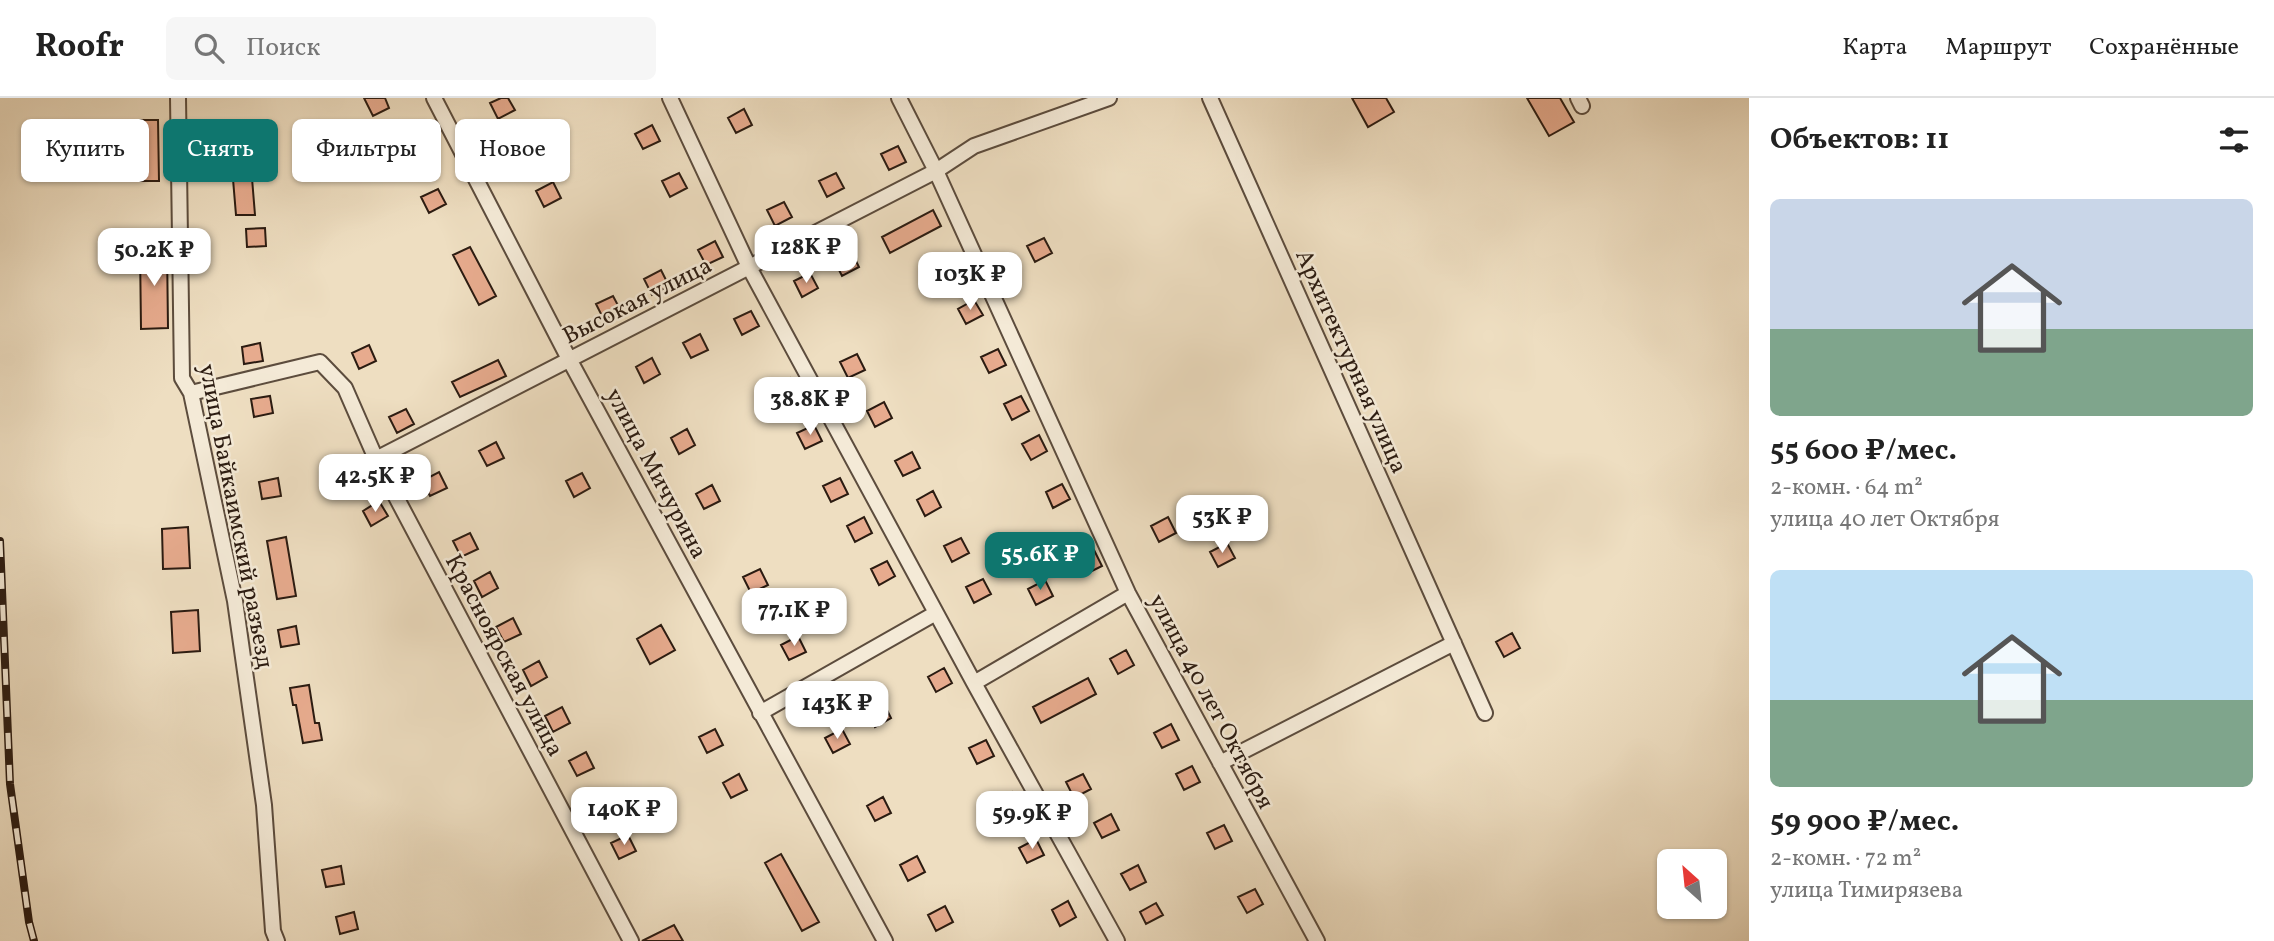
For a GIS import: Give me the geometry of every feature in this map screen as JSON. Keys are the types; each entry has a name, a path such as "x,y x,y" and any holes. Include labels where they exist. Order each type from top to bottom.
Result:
{"street":[{"name":"улица Байкаимский разъезд","path":"178,98 182,378 191,393 235,601 264,805 273,931 277,941"},
{"name":"улица Мичурина","path":"434,98 569,359 885,941"},
{"path":"670,98 750,268 1117,941"},
{"name":"улица 40 лет Октября","path":"899,98 936,171 1128,593 1317,941"},
{"name":"Высокая улица","path":"376,459 936,171 974,146 1109,98"},
{"name":"Архитектурная улица","path":"1210,98 1485,713"},
{"name":"Красноярская улица","path":"191,393 320,362 345,388 376,459 631,941"},
{"path":"974,683 1128,593"},
{"path":"760,713 936,613"},
{"path":"1220,763 1454,643"}],"building":[{"path":"364,98 385,98 389,108 373,116"},
{"path":"508,98 515,110 498,119 490,103"},
{"path":"1352,98 1386,98 1394,112 1368,127"},
{"path":"1527,98 1560,98 1574,122 1549,136"},
{"path":"744,109 752,125 736,133 728,118"},
{"path":"149,120 158,120 159,181 149,181"},
{"path":"652,125 660,141 643,149 635,134"},
{"path":"898,146 906,162 889,170 881,154"},
{"path":"679,173 687,188 670,197 662,181"},
{"path":"836,173 844,188 827,197 819,181"},
{"path":"233,182 252,182 255,215 236,215"},
{"path":"553,182 561,198 544,207 536,191"},
{"path":"438,189 446,204 429,213 421,197"},
{"path":"784,202 792,217 775,226 767,210"},
{"path":"933,210 941,226 890,253 882,237"},
{"path":"265,228 266,246 247,247 246,229"},
{"path":"1044,238 1052,253 1035,262 1027,246"},
{"path":"715,241 723,257 706,265 698,250"},
{"path":"470,247 496,296 479,305 453,255"},
{"path":"140,248 167,248 168,328 141,329"},
{"path":"851,251 859,267 842,276 834,260"},
{"path":"661,270 669,286 652,295 644,279"},
{"path":"810,273 818,288 802,297 794,281"},
{"path":"613,296 621,311 604,320 596,304"},
{"path":"974,300 983,315 966,324 958,309"},
{"path":"751,311 759,326 742,335 734,319"},
{"path":"700,334 708,350 691,358 683,343"},
{"path":"260,343 263,361 244,364 242,347"},
{"path":"369,345 376,361 359,369 352,353"},
{"path":"998,349 1006,365 989,373 981,357"},
{"path":"857,354 865,370 848,378 840,362"},
{"path":"652,358 660,374 644,383 636,367"},
{"path":"498,360 506,376 460,397 452,382"},
{"path":"790,378 798,393 781,402 773,386"},
{"path":"270,396 273,413 254,417 251,399"},
{"path":"1021,396 1029,411 1012,420 1004,404"},
{"path":"884,402 892,418 875,427 867,411"},
{"path":"406,409 414,424 397,433 389,417"},
{"path":"814,425 822,441 805,449 797,433"},
{"path":"687,429 695,445 679,454 671,438"},
{"path":"1039,435 1047,451 1031,460 1022,444"},
{"path":"496,442 504,458 487,466 479,451"},
{"path":"912,452 920,468 903,476 895,461"},
{"path":"439,472 447,488 430,496 422,481"},
{"path":"582,473 590,488 574,497 566,481"},
{"path":"278,478 281,496 262,499 259,482"},
{"path":"840,478 848,494 831,502 823,486"},
{"path":"1062,484 1070,499 1053,508 1046,492"},
{"path":"712,485 720,501 704,509 696,494"},
{"path":"933,491 941,507 925,516 917,500"},
{"path":"379,501 388,516 371,526 363,511"},
{"path":"864,517 872,533 855,542 847,526"},
{"path":"1168,517 1176,533 1159,542 1151,526"},
{"path":"188,527 190,568 163,569 162,529"},
{"path":"470,533 478,549 461,557 453,541"},
{"path":"286,537 296,596 277,599 267,541"},
{"path":"961,538 969,553 952,562 944,546"},
{"path":"1227,543 1235,558 1218,567 1210,552"},
{"path":"1094,550 1102,566 1086,574 1078,559"},
{"path":"887,561 895,576 879,585 871,569"},
{"path":"760,569 768,585 751,593 743,577"},
{"path":"490,572 498,588 482,597 474,581"},
{"path":"983,579 991,594 974,603 966,587"},
{"path":"1045,580 1053,596 1036,605 1028,589"},
{"path":"198,610 200,651 173,653 171,612"},
{"path":"513,618 521,634 504,642 496,627"},
{"path":"661,625 675,650 650,664 637,639"},
{"path":"296,626 299,644 281,647 278,630"},
{"path":"1512,633 1520,648 1504,657 1496,642"},
{"path":"798,636 806,652 789,660 781,645"},
{"path":"1126,650 1134,665 1118,674 1110,659"},
{"path":"539,661 547,677 531,686 523,670"},
{"path":"944,668 952,683 936,692 928,677"},
{"path":"1088,678 1096,694 1041,723 1033,707"},
{"path":"309,685 315,723 319,723 322,740 303,743 290,688"},
{"path":"883,702 891,718 875,727 867,711"},
{"path":"562,707 570,723 553,732 545,716"},
{"path":"1171,724 1179,740 1162,748 1154,733"},
{"path":"715,729 723,745 707,753 699,737"},
{"path":"842,729 850,744 833,753 825,738"},
{"path":"986,740 994,756 977,764 969,748"},
{"path":"586,752 594,768 577,776 569,761"},
{"path":"1192,766 1200,782 1184,790 1176,774"},
{"path":"739,774 747,790 731,798 723,783"},
{"path":"1083,774 1091,789 1074,798 1066,782"},
{"path":"1012,792 1020,808 1003,817 995,801"},
{"path":"607,793 615,808 598,817 590,801"},
{"path":"883,797 891,813 875,821 867,806"},
{"path":"1111,814 1119,830 1102,838 1094,823"},
{"path":"1224,825 1232,841 1215,849 1207,833"},
{"path":"628,835 636,851 619,859 611,843"},
{"path":"1036,839 1044,855 1027,863 1019,848"},
{"path":"781,854 819,922 802,931 765,863"},
{"path":"917,856 925,872 908,881 900,865"},
{"path":"1138,865 1146,882 1130,890 1121,874"},
{"path":"341,866 344,884 326,887 322,870"},
{"path":"1255,889 1263,904 1247,913 1238,897"},
{"path":"1068,901 1076,917 1060,926 1052,910"},
{"path":"1156,903 1163,915 1146,924 1140,912"},
{"path":"945,906 953,922 936,931 928,915"},
{"path":"354,912 358,929 340,934 336,917"},
{"path":"674,925 683,941 642,941"}],"railway":[{"path":"0,541 10,784 34,941"}]}
